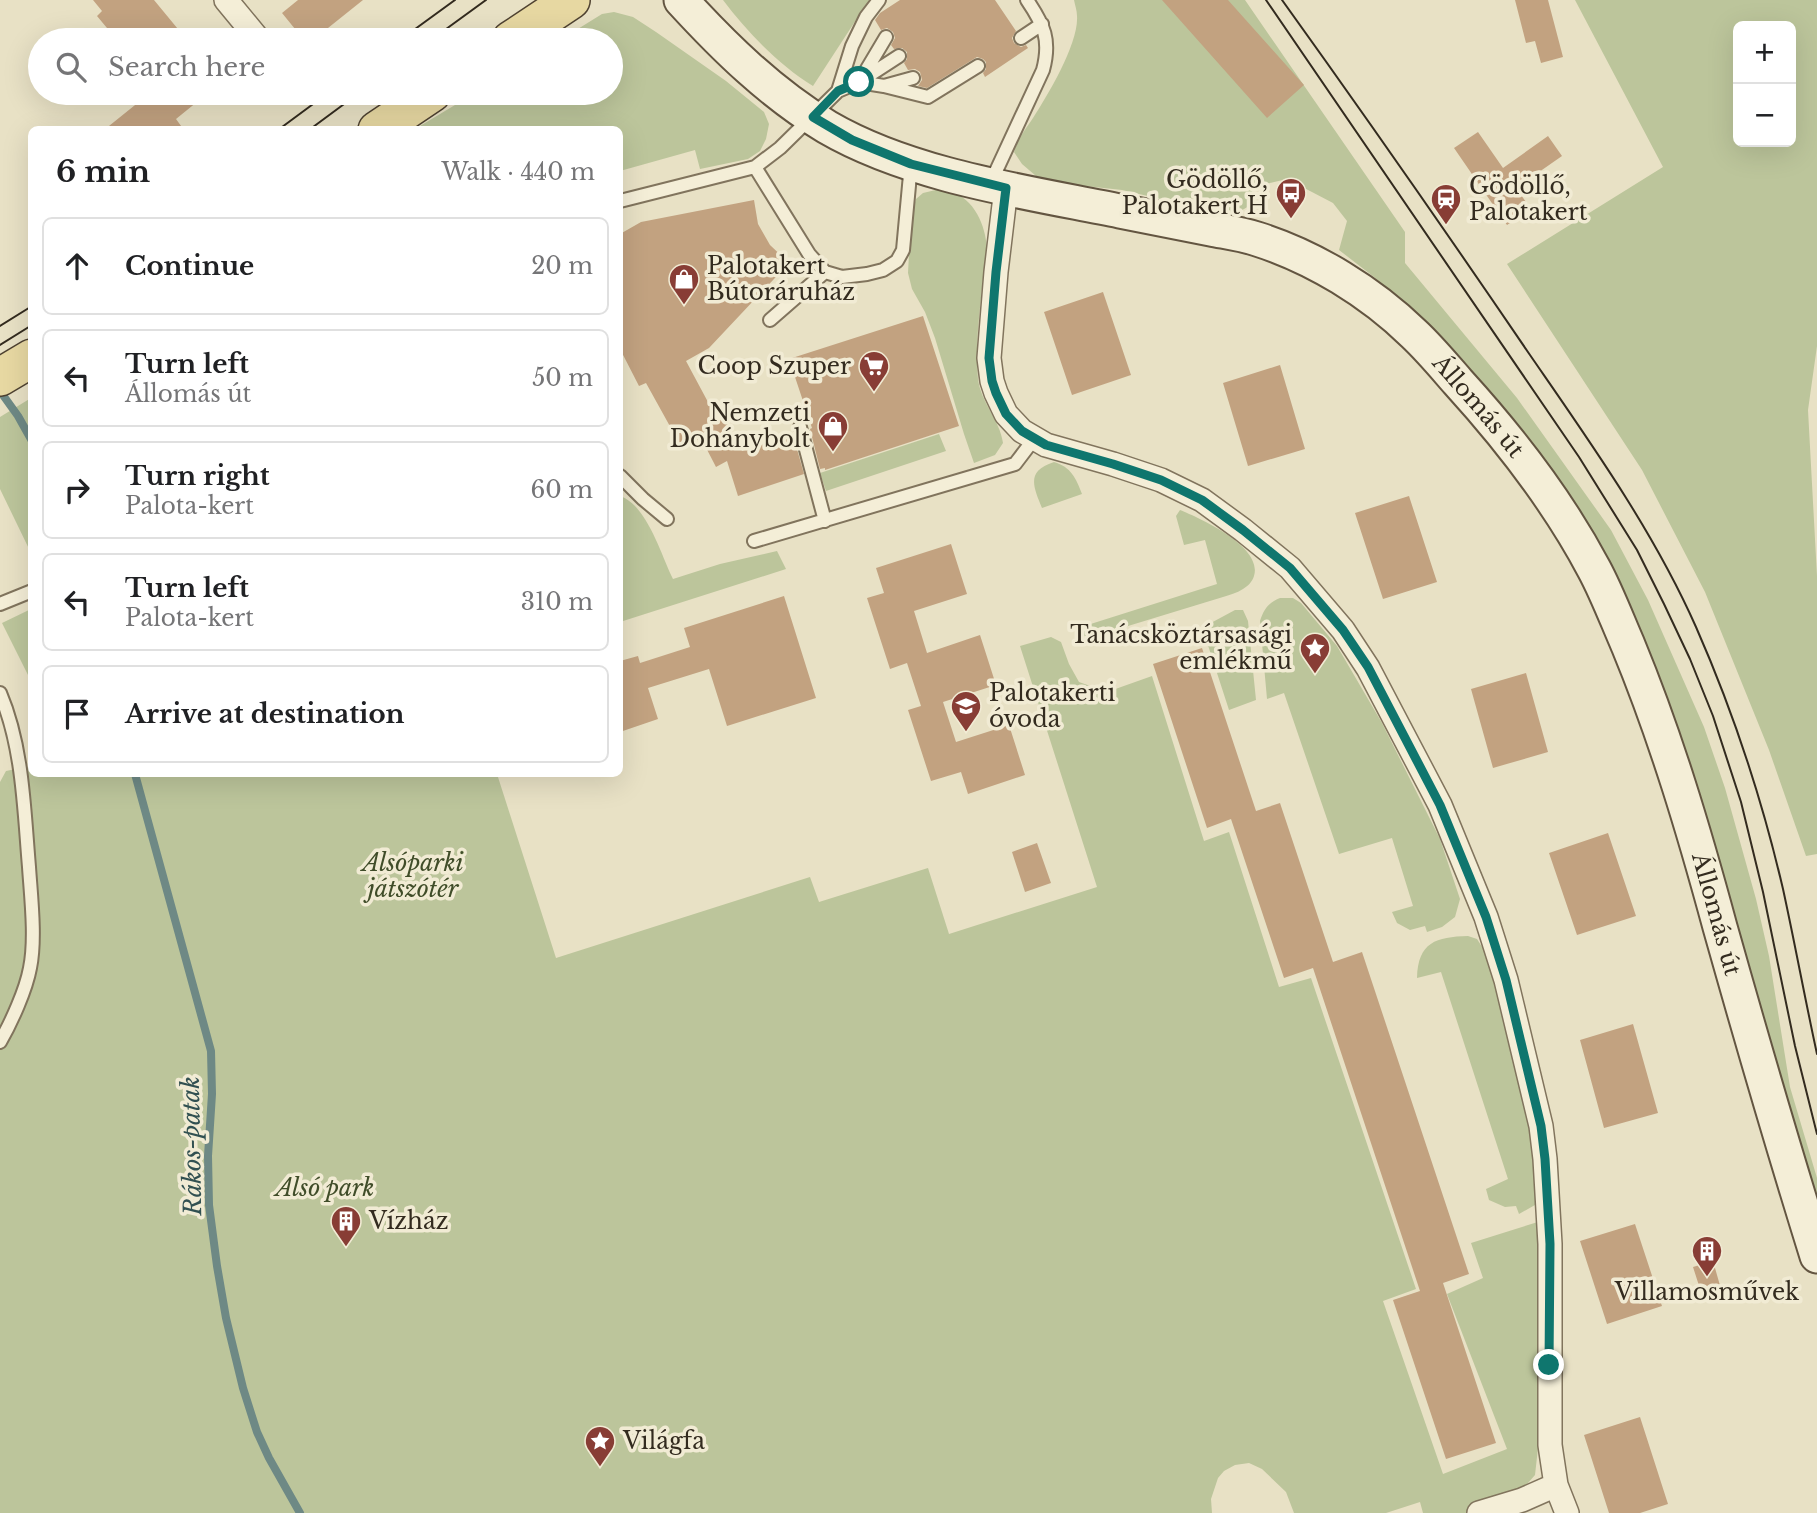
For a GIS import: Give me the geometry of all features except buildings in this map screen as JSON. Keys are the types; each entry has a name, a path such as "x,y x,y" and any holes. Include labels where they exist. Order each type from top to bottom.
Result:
{"main road":[{"path":"524,28 556,0"},
{"path":"528,28 571,0"},
{"name":"Állomás út","path":"681,0 737,58 783,97 852,140 911,164 998,186 1254,238 1329,271 1381,305 1414,333 1471,396 1527,465 1574,534 1595,570 1647,692 1695,835 1773,1112 1817,1256"},
{"path":"383,126 414,105"}],"street":[{"path":"226,0 249,28"},
{"path":"998,186 990,370 996,393 1006,414 1022,431 1046,445 1161,480 1202,500 1290,568 1343,630 1368,667 1440,805 1486,917 1506,980 1541,1126 1550,1244 1550,1445 1556,1485 1567,1513"},
{"path":"1479,1513 1522,1500 1556,1485"}],"lane":[{"path":"838,91 852,46 866,17 879,0"},
{"path":"998,186 1043,70 1047,46 1042,24 1027,0"},
{"path":"1021,38 1042,24"},
{"path":"859,82 886,37"},
{"path":"623,200 755,167 786,143 838,91 859,82 899,56"},
{"path":"859,82 928,97 974,65"},
{"path":"884,86 913,78"},
{"path":"755,167 809,254 825,272 842,278 883,270 897,261 903,250 911,164"},
{"path":"771,320 825,272"},
{"path":"800,428 825,521"},
{"path":"754,541 1015,464 1034,439"},
{"path":"623,479 667,519"},
{"path":"0,604 28,593"},
{"path":"0,693 13,739 23,791 33,925 30,968 10,1026 0,1042"}],"green space":[{"path":"723,0 869,0 813,86 764,47"},
{"path":"1074,0 1245,0 1405,232 1405,263 1517,398 1611,530 1648,600 1704,727 1725,788 1769,956 1790,1087 1817,1178 1817,1216 1650,661 1404,304 1339,250 1347,221 1333,203 1287,179 1253,187 1249,206 1234,215 1122,190 1048,182 1022,164 1014,152 1068,54 1076,27"},
{"path":"1575,0 1817,0 1817,346 1808,410 1817,576 1817,854 1806,856 1769,750 1705,592 1642,470 1507,264 1663,167"},
{"path":"614,12 633,17 726,81 764,112 769,124 760,151 748,159 700,169 695,150 623,170 623,126 420,126 455,105 623,105 623,28 579,28 602,14"},
{"path":"940,189 955,193 970,204 980,220 986,238 987,256 978,334 978,379 1003,443 995,455 974,463 935,338 912,289 908,273 911,216 916,199 923,193"},
{"path":"28,400 28,547 0,489 0,417"},
{"path":"939,434 946,451 826,491 820,473"},
{"path":"1054,462 1072,474 1082,494 1042,508 1034,480 1039,470"},
{"path":"623,498 638,509 645,520 673,579 720,564 777,551 786,569 623,621"},
{"path":"1180,510 1215,527 1240,545 1254,565 1251,582 1230,595 1092,637 1084,636 1078,628 1217,584 1205,540 1184,545 1176,516"},
{"path":"1280,598 1293,598 1301,603 1337,646 1382,723 1440,839 1460,899 1455,917 1442,927 1427,932 1425,926 1410,930 1397,923 1392,912 1413,906 1392,838 1339,854 1284,693 1267,699 1260,621 1267,607"},
{"path":"28,610 28,675 2,623"},
{"path":"1235,610 1243,610 1248,621 1256,700 1229,710 1204,633 1209,624"},
{"name":"Alsó park","path":"1051,637 1061,642 1079,682 1107,692 1152,676 1204,841 1229,832 1279,987 1311,978 1416,1289 1383,1301 1443,1474 1507,1449 1447,1294 1483,1278 1471,1243 1541,1221 1537,1327 1539,1439 1535,1475 1521,1491 1470,1513 1423,1513 1420,1502 1386,1513 1294,1513 1286,1492 1262,1469 1249,1463 1235,1465 1218,1478 1211,1499 1212,1513 0,1513 0,782 6,771 28,767 28,777 498,777 556,958 810,877 819,902 928,868 949,934 1097,887 1020,646"},
{"path":"1468,936 1477,939 1486,953 1526,1103 1538,1178 1535,1205 1519,1214 1516,1206 1505,1207 1489,1200 1486,1189 1508,1179 1441,972 1417,978 1421,956 1431,944 1447,938"}],"waterway":[{"name":"Rákos-patak","path":"0,391 28,434"},
{"name":"Rákos-patak","path":"136,777 211,1051 209,1205 226,1318 257,1432 300,1513"}],"tram line":[{"path":"416,28 455,0"},
{"path":"448,28 486,0"},
{"path":"1266,0 1579,457 1637,550 1664,604 1713,716 1741,802 1817,1134"},
{"path":"1282,0 1598,454 1679,591 1722,691 1766,822 1783,889 1817,1054"},
{"path":"283,126 312,105"},
{"path":"314,126 343,105"},
{"path":"0,326 28,308"},
{"path":"0,345 28,328"}],"place":[{"name":"Gödöllő, Palotakert H","path":"1291,220"},
{"name":"Gödöllő, Palotakert","path":"1446,226"},
{"name":"Palotakert Bútoráruház","path":"684,306"},
{"name":"Coop Szuper","path":"874,393"},
{"name":"Nemzeti Dohánybolt","path":"833,453"},
{"name":"Tanácsköztársasági emlékmű","path":"1315,675"},
{"name":"Palotakerti óvoda","path":"966,733"},
{"name":"Vízház","path":"346,1248"},
{"name":"Villamosművek","path":"1707,1278"},
{"name":"Világfa","path":"600,1468"}],"route":[{"path":"859,82 838,91 813,117 852,140 911,164 1006,188 989,358 992,381 1006,414 1022,431 1046,445 1161,480 1202,500 1290,568 1343,630 1368,667 1440,805 1486,917 1506,980 1541,1126 1545,1159 1550,1244 1549,1365"}],"park label":[{"name":"Alsóparki játszótér","path":"413,876"}]}
